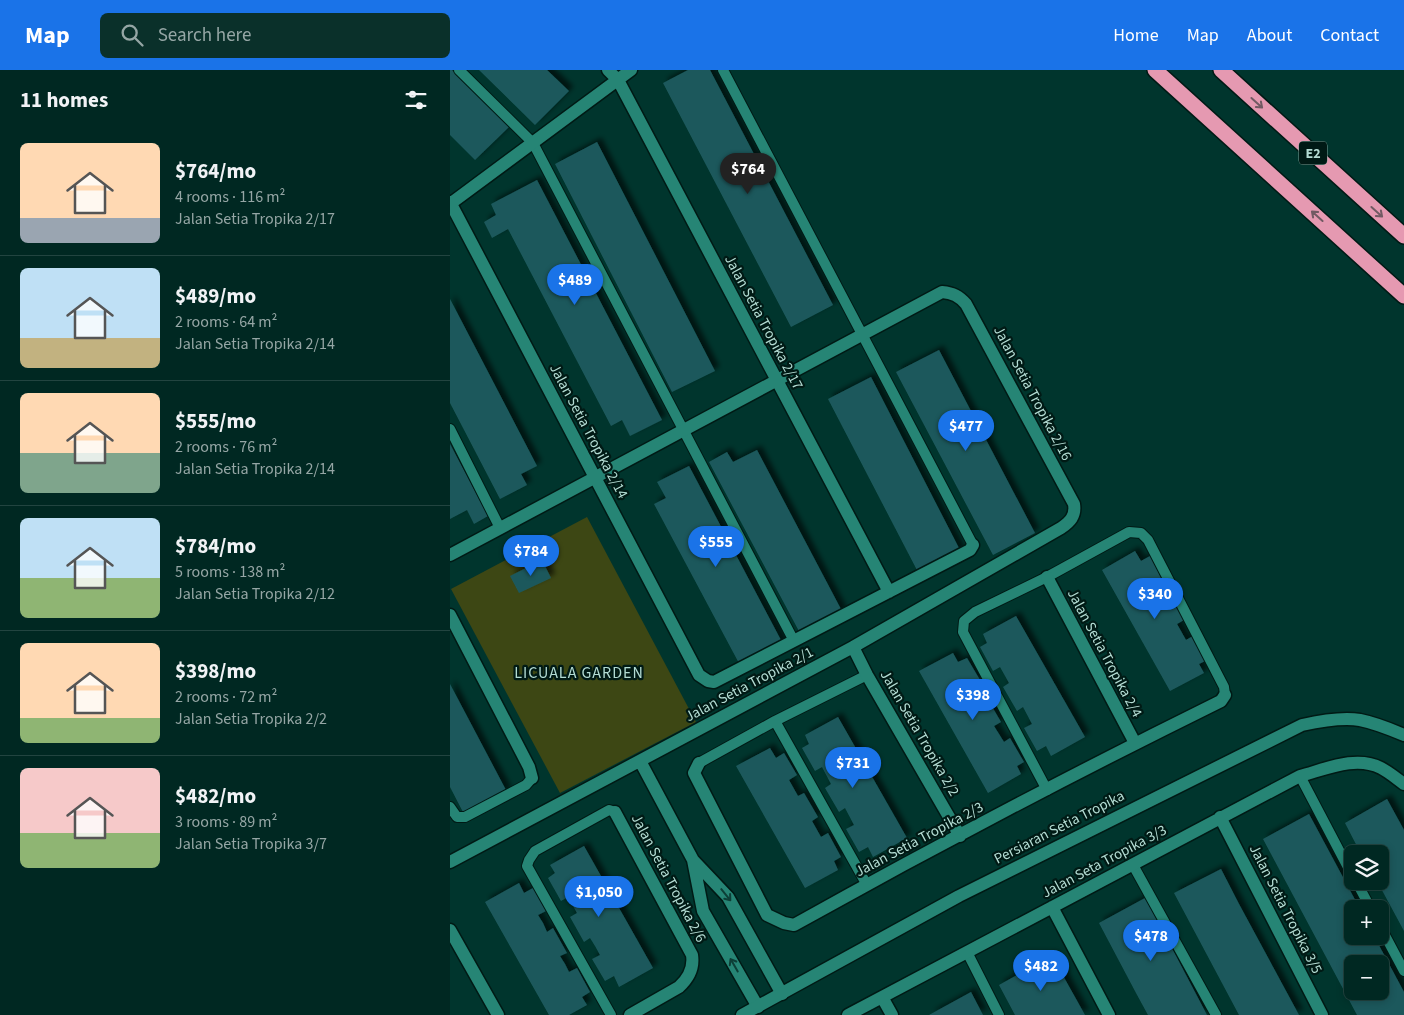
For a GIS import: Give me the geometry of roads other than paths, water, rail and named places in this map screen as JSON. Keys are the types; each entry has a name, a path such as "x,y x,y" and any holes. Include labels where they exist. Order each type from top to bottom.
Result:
{"highway":[{"path":"1143,70 1253,159"},
{"path":"1156,70 1404,296"},
{"name":"E2","path":"1221,70 1404,236"}],"street":[{"name":"Jalan Setia Tropika 2/17","path":"608,70 618,80 889,592"},
{"path":"450,203 533,144 631,70"},
{"name":"Jalan Setia Tropika 2/14","path":"450,203 699,675 708,681 714,682 794,641"},
{"name":"Jalan Setia Tropika 2/16","path":"863,334 942,292 960,296 1074,504 1073,516 1061,528"},
{"path":"450,555 863,334"},
{"name":"Jalan Setia Tropika 2/1","path":"450,862 853,646 1061,528"},
{"path":"794,641 970,550 974,546"},
{"name":"Jalan Setia Tropika 2/4","path":"1047,577 1135,743"},
{"path":"450,615 529,767 532,778"},
{"name":"Jalan Setia Tropika 2/2","path":"853,646 867,675 960,836"},
{"name":"Jalan Setia Tropika 2/3","path":"697,768 767,915 784,923 794,925 1135,743 1221,701 1226,695"},
{"name":"Persiaran Setia Tropika","path":"742,1015 959,896 1302,725 1330,720 1358,720 1383,726 1404,735"},
{"path":"640,761 693,860 728,897 782,994"},
{"name":"Jalan Seta Tropika 3/3","path":"848,1015 1300,776 1353,762 1366,763 1382,768 1404,784"},
{"name":"Jalan Setia Tropika 2/6","path":"616,812 692,955 693,964 686,981 680,987 630,1015"},
{"name":"Jalan Setia Tropika 3/5","path":"1220,817 1322,1015"},
{"path":"693,860 703,911 758,1007"},
{"path":"1052,907 1109,1015"},
{"path":"450,930 498,1015"},
{"path":"882,997 892,1015"}],"lane":[{"path":"459,70 533,144 794,641"},
{"path":"723,70 974,546"},
{"path":"450,429 500,528"},
{"path":"1047,790 963,632 964,621 975,612 1047,577 1129,532 1142,533 1148,540 1226,695"},
{"path":"697,768 775,721 867,675"},
{"path":"775,721 867,885"},
{"path":"1300,776 1344,860"},
{"path":"450,807 457,817 465,817 526,785 532,778"},
{"path":"611,1015 527,866 528,860 535,851 609,810 616,812"},
{"path":"1133,865 1216,1015"},
{"path":"1389,943 1404,971"},
{"path":"967,952 999,1015"}],"district":[{"name":"LICUALA GARDEN","path":"579,672"}]}
